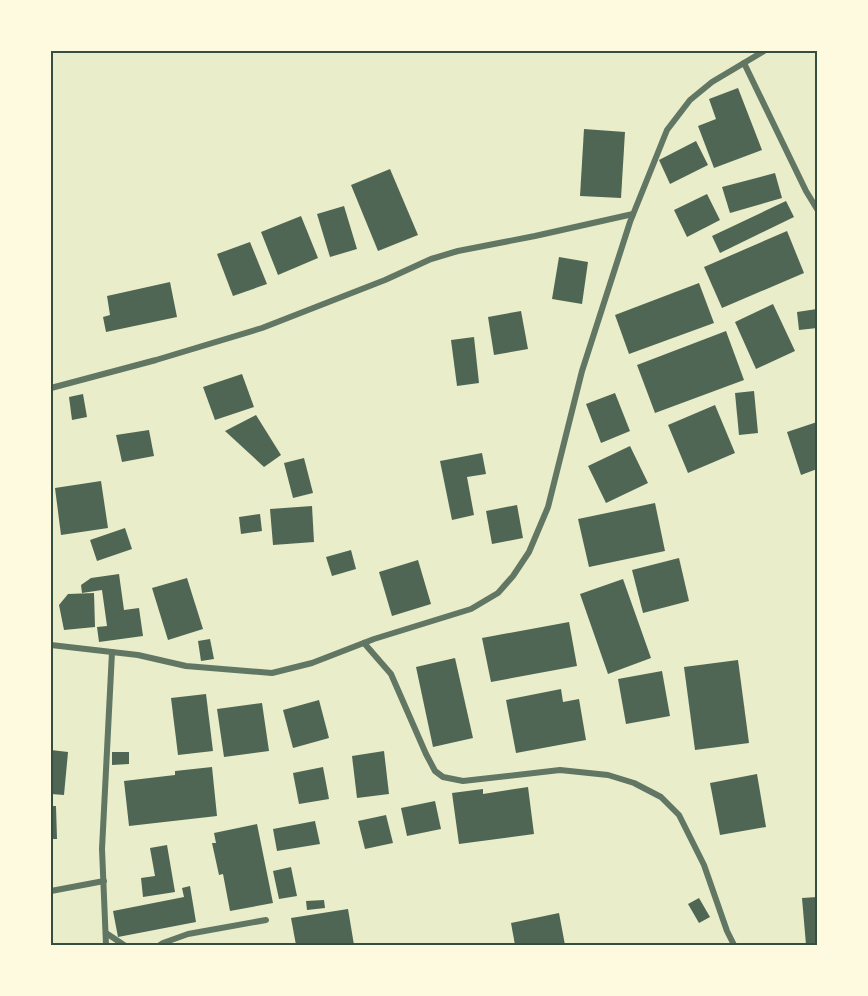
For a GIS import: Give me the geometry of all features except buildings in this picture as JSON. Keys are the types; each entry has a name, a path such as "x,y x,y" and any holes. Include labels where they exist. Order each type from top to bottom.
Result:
{"street":[{"path":"51,645 138,655 186,666 272,673 312,663 364,643 471,609 498,593 529,552 548,507 582,371 633,214 667,130 690,99 712,82 764,51"},
{"path":"744,63 817,209"},
{"path":"51,388 262,328 385,280 431,259 458,251 633,214"},
{"path":"364,643 391,674 426,754 435,771 443,777 464,781 560,771 608,776 634,783 661,797 679,815 704,865 727,932 734,945"},
{"path":"106,945 102,849 112,652"},
{"path":"51,891 104,881"},
{"path":"160,945 188,934 266,920"},
{"path":"106,933 124,945"}]}
